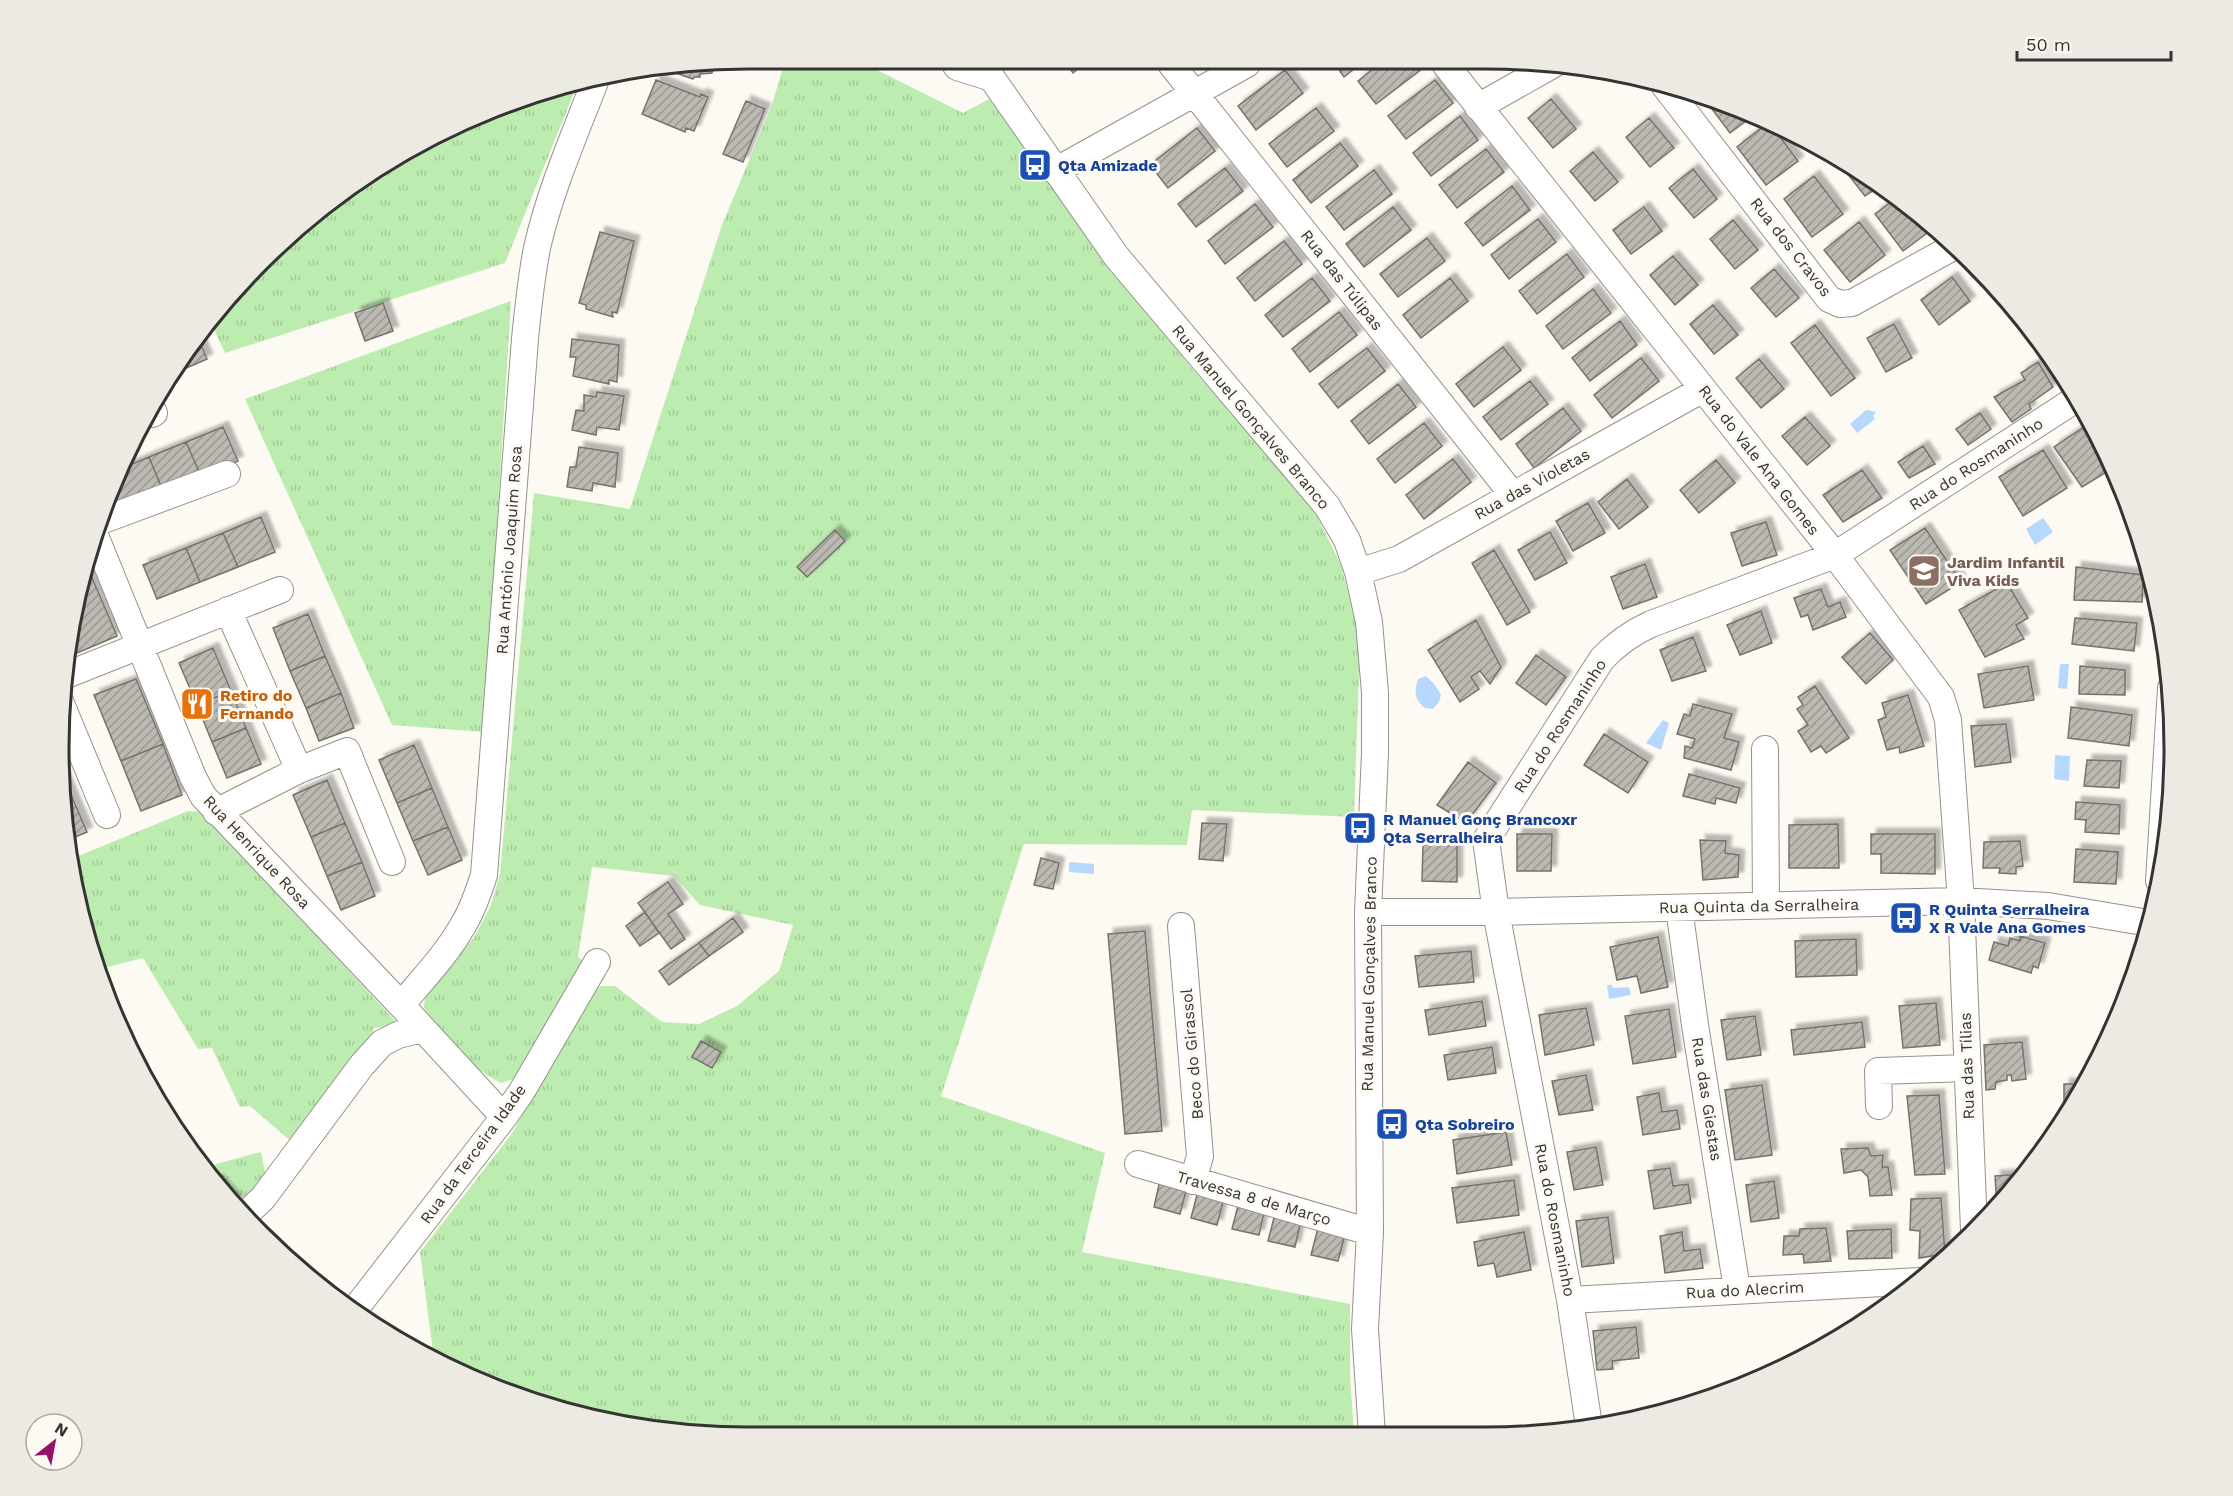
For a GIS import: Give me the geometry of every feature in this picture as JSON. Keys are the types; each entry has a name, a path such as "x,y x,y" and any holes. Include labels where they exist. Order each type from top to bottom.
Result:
{"street":[{"path":"972,69 987,71"},
{"name":"Rua das Túlipas","path":"1175,69 1513,495"},
{"path":"1055,171 1238,69"},
{"name":"Rua do Vale Ana Gomes","path":"1449,69 1835,555 1932,683 1948,720 1961,901"},
{"name":"Rua Manuel Gonçalves Branco","path":"987,71 1116,256 1327,506 1347,540 1358,572 1369,622 1375,693 1375,753 1368,912 1370,1232 1365,1329 1371,1427"},
{"path":"1478,107 1541,71"},
{"name":"Rua António Joaquim Rosa","path":"401,1005 444,954 462,927 474,904 484,875 530,290 547,210 593,87"},
{"name":"Rua dos Cravos","path":"1672,95 1829,299 1840,304 1852,303 1947,251"},
{"name":"Rua das Violetas","path":"1358,572 1399,559 1703,389"},
{"name":"Rua do Rosmaninho","path":"1588,1419 1570,1300 1496,912 1486,840 1602,659 1623,639 1651,624 1835,555 2069,403"},
{"path":"110,518 227,474"},
{"name":"Rua Henrique Rosa","path":"100,547 193,777 203,796 504,1117"},
{"path":"74,672 280,590"},
{"path":"228,610 299,770"},
{"path":"70,724 107,815"},
{"path":"1765,749 1766,905"},
{"path":"216,812 299,770 347,751 392,862"},
{"name":"Rua Quinta da Serralheira","path":"1368,912 1496,912 1961,901 2048,906 2142,922"},
{"name":"Rua das Tílias","path":"1961,901 1974,1219"},
{"name":"Rua das Giestas","path":"1679,908 1737,1289"},
{"name":"Beco do Girassol","path":"1181,926 1200,1156 1193,1181"},
{"name":"Rua da Terceira Idade","path":"359,1304 504,1117 522,1091 597,962"},
{"path":"251,1210 263,1198 362,1065 382,1043 398,1035 423,1029"},
{"path":"1879,1106 1878,1071 1968,1068"},
{"name":"Travessa 8 de Março","path":"1138,1164 1370,1232"},
{"name":"Rua do Alecrim","path":"1570,1300 1737,1289 1904,1282"}],"green space":[{"path":"783,69 875,69 963,113 989,99 1099,251 1193,370 1309,500 1341,565 1360,641 1354,817 1192,810 1187,845 1024,844 941,1096 1105,1153 1082,1252 1350,1304 1350,1375 1353,1427 704,1426 616,1414 572,1404 488,1375 433,1349 420,1252 511,1135 592,991 601,986 615,986 662,1022 699,1024 737,1006 779,971 793,925 700,905 674,876 592,867 578,957 585,962 523,1067 513,1079 501,1083 479,1069 449,1040 424,1008 425,996 475,936 491,905 500,874 534,493 630,509 722,225 771,108"},
{"path":"575,91 505,263 225,353 214,329 268,268 335,209 408,160 448,139 530,105"},
{"path":"511,301 484,732 392,725 245,399"},
{"path":"188,811 202,812 399,1025 375,1028 301,1140 292,1142 250,1106 240,1107 212,1048 198,1049 143,958 106,968 92,924 78,856"},
{"path":"261,1152 266,1178 246,1202 212,1165"}],"water":[{"path":"1866,410 1876,412 1873,416 1875,419 1857,433 1850,424"},
{"path":"2043,518 2053,532 2035,545 2026,529"},
{"path":"2060,664 2069,664 2067,689 2058,688"},
{"path":"1426,676 1441,695 1433,709 1425,708 1416,695 1418,679"},
{"path":"1663,720 1669,723 1661,750 1646,743"},
{"path":"2055,755 2070,756 2069,781 2054,779"},
{"path":"1069,862 1094,864 1094,874 1069,872"},
{"path":"1607,985 1612,985 1613,988 1629,987 1631,995 1609,999"}],"building":[{"path":"1338,69 1354,69 1344,77"},
{"path":"1373,69 1422,69 1376,104 1358,81"},
{"path":"712,70 712,73 700,74 700,77 693,79 676,73"},
{"path":"1285,70 1303,93 1256,130 1238,106"},
{"path":"656,80 700,97 701,94 708,97 694,131 686,128 685,132 642,114"},
{"path":"1435,80 1453,103 1406,139 1388,116"},
{"path":"1551,99 1576,129 1553,148 1528,118"},
{"path":"746,101 765,109 743,162 723,154"},
{"path":"1316,108 1334,131 1287,167 1269,144"},
{"path":"1711,108 1746,121 1730,133"},
{"path":"1460,116 1478,140 1431,176 1413,153"},
{"path":"1649,118 1674,148 1650,167 1626,137"},
{"path":"1197,128 1215,151 1168,188 1150,165"},
{"path":"1761,128 1780,137 1798,161 1766,185 1737,147"},
{"path":"1340,143 1358,166 1311,203 1293,180"},
{"path":"1486,149 1504,172 1457,208 1439,185"},
{"path":"1593,152 1618,182 1595,201 1570,171"},
{"path":"1225,168 1243,191 1196,227 1178,204"},
{"path":"1693,169 1717,199 1694,218 1669,188"},
{"path":"1374,170 1392,194 1344,230 1326,207"},
{"path":"1848,174 1873,191 1865,196"},
{"path":"1814,176 1843,214 1812,237 1784,199"},
{"path":"1512,186 1530,210 1483,246 1465,223"},
{"path":"1890,203 1927,233 1903,251 1875,214"},
{"path":"1255,204 1273,227 1225,264 1208,241"},
{"path":"1393,207 1411,230 1364,267 1346,244"},
{"path":"1644,207 1662,231 1631,254 1613,230"},
{"path":"1538,219 1556,242 1509,279 1491,255"},
{"path":"1733,220 1758,250 1735,269 1710,239"},
{"path":"1859,222 1885,255 1850,282 1824,250"},
{"path":"600,232 634,241 617,313 612,312 613,317 586,309 586,305 579,303"},
{"path":"1427,238 1445,261 1398,297 1380,274"},
{"path":"1284,241 1302,264 1255,301 1237,278"},
{"path":"1567,254 1584,277 1537,314 1519,291"},
{"path":"1673,256 1698,285 1675,305 1650,275"},
{"path":"1774,269 1799,298 1776,317 1751,288"},
{"path":"1952,277 1970,301 1939,325 1921,300"},
{"path":"1312,278 1330,301 1283,337 1265,315"},
{"path":"1450,278 1468,301 1421,338 1403,315"},
{"path":"1593,289 1611,313 1563,349 1546,326"},
{"path":"383,303 393,331 365,341 355,313"},
{"path":"1713,305 1738,335 1714,354 1690,324"},
{"path":"1339,312 1357,335 1310,372 1292,349"},
{"path":"1620,321 1637,345 1590,381 1572,358"},
{"path":"1894,324 1912,358 1886,372 1867,338"},
{"path":"1815,325 1855,378 1831,396 1791,343"},
{"path":"572,339 619,345 617,382 609,380 609,384 573,376 576,357 570,357"},
{"path":"201,346 207,359 185,369"},
{"path":"1503,347 1521,370 1474,407 1456,384"},
{"path":"1367,348 1385,371 1338,408 1319,384"},
{"path":"1641,358 1659,381 1612,418 1594,395"},
{"path":"1759,359 1784,389 1761,408 1736,378"},
{"path":"2038,362 2053,387 2029,404 2031,409 2012,422 1994,397 2025,380 2021,373"},
{"path":"1530,381 1548,404 1501,440 1483,417"},
{"path":"1398,384 1416,407 1369,444 1351,421"},
{"path":"597,392 624,396 619,430 597,427 596,435 572,430 576,410 584,411 584,395 596,397"},
{"path":"1563,408 1581,431 1534,468 1516,444"},
{"path":"1980,413 1991,429 1968,445 1956,429"},
{"path":"1805,417 1830,446 1807,465 1782,436"},
{"path":"1424,423 1442,446 1395,483 1377,459"},
{"path":"223,427 238,461 201,476 186,442"},
{"path":"2083,428 2105,473 2082,487 2054,447"},
{"path":"186,442 201,476 163,491 149,457"},
{"path":"1923,446 1935,464 1909,478 1898,462"},
{"path":"579,447 618,453 615,487 593,483 592,491 567,487 570,467 576,467"},
{"path":"2043,450 2067,488 2023,516 1999,477"},
{"path":"149,457 163,491 120,508 117,499 132,464"},
{"path":"1453,459 1471,482 1424,519 1406,495"},
{"path":"1716,460 1735,483 1699,513 1680,490"},
{"path":"1862,470 1882,498 1843,522 1823,495"},
{"path":"1627,479 1648,507 1619,529 1598,502"},
{"path":"1588,503 1605,533 1573,551 1556,521"},
{"path":"261,517 275,552 238,567 223,533"},
{"path":"1766,522 1777,555 1742,566 1731,533"},
{"path":"1925,528 1961,582 1926,604 1890,550"},
{"path":"835,530 845,541 807,577 797,567"},
{"path":"1550,532 1567,563 1535,580 1518,550"},
{"path":"223,533 238,567 200,582 186,548"},
{"path":"186,548 200,582 157,599 143,565"},
{"path":"1494,550 1530,612 1507,625 1472,563"},
{"path":"1645,564 1657,597 1623,609 1611,577"},
{"path":"2076,567 2142,575 2142,602 2074,600"},
{"path":"91,576 117,636 77,653 82,616"},
{"path":"2007,583 2028,618 2016,625 2024,639 1985,657 1959,610"},
{"path":"1821,589 1828,607 1840,602 1846,617 1813,630 1808,615 1801,617 1794,598"},
{"path":"1761,611 1772,643 1740,655 1727,625"},
{"path":"308,614 325,656 290,671 273,628"},
{"path":"2075,618 2137,623 2134,651 2072,644"},
{"path":"1476,620 1501,667 1490,684 1480,671 1471,677 1479,689 1460,702 1428,650"},
{"path":"1870,633 1893,660 1866,684 1842,657"},
{"path":"1693,637 1706,671 1672,681 1660,650"},
{"path":"213,648 231,691 197,705 179,663"},
{"path":"1536,655 1566,677 1546,705 1516,683"},
{"path":"325,656 341,693 306,708 290,671"},
{"path":"2028,666 2034,700 1984,708 1978,674"},
{"path":"2080,666 2125,670 2125,695 2079,694"},
{"path":"136,679 163,744 121,761 94,695"},
{"path":"1815,686 1849,738 1826,753 1821,746 1811,752 1798,731 1808,725 1797,709 1803,705 1798,697"},
{"path":"231,691 246,728 212,742 197,705"},
{"path":"341,693 354,728 319,741 306,708"},
{"path":"1908,695 1924,746 1900,753 1899,747 1887,750 1878,720 1886,717 1882,703"},
{"path":"1693,704 1732,714 1724,738 1739,742 1731,770 1684,758 1685,746 1692,748 1695,739 1677,734 1684,714 1690,716"},
{"path":"2071,707 2132,715 2129,746 2068,738"},
{"path":"2006,724 2011,762 1975,767 1971,726"},
{"path":"246,728 261,764 227,778 212,742"},
{"path":"1604,734 1648,762 1628,793 1584,765"},
{"path":"163,744 182,795 141,811 121,761"},
{"path":"414,745 432,788 397,803 379,760"},
{"path":"2087,760 2121,761 2119,788 2084,786"},
{"path":"1468,762 1496,783 1466,823 1437,805"},
{"path":"1689,774 1740,788 1736,803 1716,798 1715,804 1683,796"},
{"path":"327,780 345,823 311,837 293,795"},
{"path":"432,788 448,827 413,841 397,803"},
{"path":"70,792 87,832 75,837"},
{"path":"2076,802 2120,805 2119,834 2085,832 2086,820 2075,819"},
{"path":"345,823 362,862 327,876 311,837"},
{"path":"1202,823 1227,824 1223,861 1199,859"},
{"path":"1838,824 1839,868 1789,868 1789,825"},
{"path":"448,827 462,860 428,875 413,841"},
{"path":"1517,834 1552,834 1551,871 1517,871"},
{"path":"1871,834 1935,834 1935,874 1881,873 1881,854 1871,854"},
{"path":"1700,840 1726,841 1725,853 1739,855 1738,877 1703,880"},
{"path":"2020,841 2023,866 2016,867 2016,874 1999,873 2000,868 1983,868 1984,842"},
{"path":"1423,845 1457,845 1457,882 1422,881"},
{"path":"2076,849 2118,852 2116,884 2074,882"},
{"path":"1041,858 1059,863 1053,889 1034,885"},
{"path":"362,862 375,896 341,910 327,876"},
{"path":"668,882 683,904 668,914 685,939 671,949 638,903"},
{"path":"645,912 659,933 640,946 626,926"},
{"path":"733,918 743,932 709,956 699,943"},
{"path":"1145,931 1162,1131 1125,1134 1108,934"},
{"path":"2020,936 2045,943 2038,968 2033,966 2031,973 1989,960 1994,942 2008,946 2010,938 2020,941"},
{"path":"1658,937 1668,987 1641,993 1637,976 1617,980 1610,947"},
{"path":"1856,939 1857,975 1796,977 1795,941"},
{"path":"699,943 709,956 669,985 659,971"},
{"path":"1471,951 1474,982 1419,987 1415,956"},
{"path":"1482,1001 1486,1026 1429,1035 1425,1010"},
{"path":"1936,1003 1940,1045 1903,1048 1899,1006"},
{"path":"1586,1008 1594,1045 1545,1055 1539,1015"},
{"path":"1669,1009 1676,1057 1633,1064 1625,1016"},
{"path":"1755,1016 1761,1055 1727,1060 1721,1020"},
{"path":"1862,1022 1865,1047 1794,1055 1791,1030"},
{"path":"701,1041 721,1052 712,1068 692,1057"},
{"path":"2022,1042 2026,1079 2012,1081 2011,1075 2007,1075 2007,1080 1996,1082 1995,1089 1986,1090 1984,1045"},
{"path":"1492,1047 1496,1073 1448,1080 1444,1055"},
{"path":"1586,1075 1593,1110 1559,1115 1552,1081"},
{"path":"2064,1084 2075,1084 2073,1088 2064,1102"},
{"path":"1762,1085 1772,1155 1735,1160 1725,1090"},
{"path":"1659,1093 1662,1112 1677,1110 1680,1129 1643,1135 1637,1097"},
{"path":"1939,1095 1945,1174 1915,1175 1907,1096"},
{"path":"1506,1132 1512,1165 1457,1174 1453,1140"},
{"path":"1596,1147 1603,1185 1574,1190 1567,1152"},
{"path":"1868,1148 1871,1156 1883,1155 1882,1167 1888,1167 1892,1195 1870,1196 1868,1177 1861,1170 1844,1173 1841,1149"},
{"path":"1670,1168 1673,1186 1688,1184 1691,1203 1654,1209 1648,1171"},
{"path":"2013,1175 1996,1195 1995,1176"},
{"path":"1160,1180 1187,1187 1180,1214 1154,1207"},
{"path":"1514,1180 1519,1215 1457,1223 1452,1188"},
{"path":"1774,1181 1779,1218 1751,1222 1746,1185"},
{"path":"1198,1191 1224,1198 1217,1225 1191,1218"},
{"path":"1941,1198 1945,1247 1936,1255 1919,1258 1920,1231 1910,1230 1911,1199"},
{"path":"1239,1202 1265,1208 1259,1235 1232,1229"},
{"path":"1275,1214 1301,1220 1295,1247 1268,1241"},
{"path":"1608,1217 1614,1263 1582,1267 1576,1221"},
{"path":"1318,1228 1345,1234 1338,1261 1311,1255"},
{"path":"1826,1228 1831,1261 1804,1263 1803,1254 1783,1255 1784,1236 1799,1236 1800,1229"},
{"path":"1891,1229 1892,1258 1849,1259 1847,1231"},
{"path":"1524,1232 1531,1270 1497,1277 1494,1263 1478,1266 1474,1242"},
{"path":"1682,1232 1684,1251 1700,1249 1703,1268 1665,1273 1660,1236"},
{"path":"1636,1327 1639,1358 1612,1361 1613,1369 1597,1370 1593,1331"}],"place":[{"name":"Qta Amizade","path":"1035,165"},
{"name":"Jardim Infantil Viva Kids","path":"1924,571"},
{"name":"Retiro do Fernando","path":"197,704"},
{"name":"R Manuel Gonç Brancoxr Qta Serralheira","path":"1360,828"},
{"name":"R Quinta Serralheira X R Vale Ana Gomes","path":"1906,918"},
{"name":"Qta Sobreiro","path":"1392,1124"}]}
